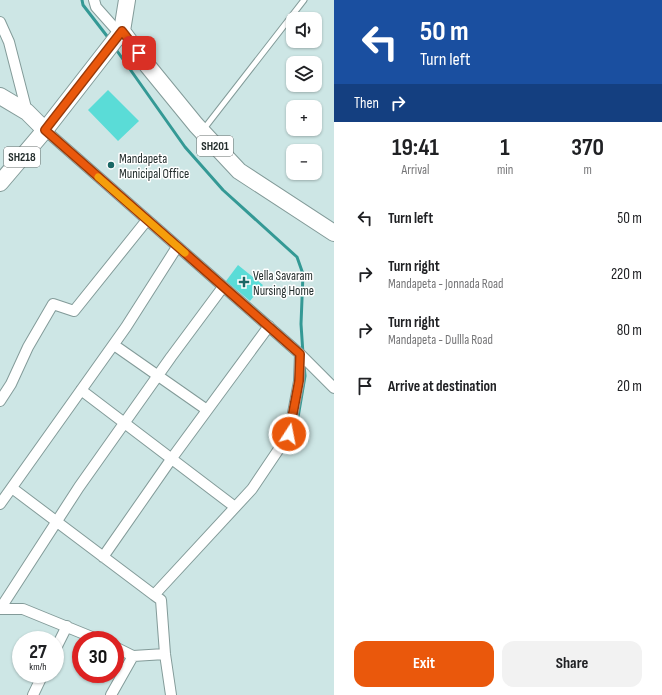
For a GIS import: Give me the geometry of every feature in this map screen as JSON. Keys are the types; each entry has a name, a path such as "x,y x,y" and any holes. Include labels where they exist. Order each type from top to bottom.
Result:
{"main road":[{"name":"SH218","path":"0,183 45,130 117,38 127,0"},
{"name":"SH201","path":"117,38 147,65 202,131 239,171 334,234"},
{"path":"0,96 27,112 45,130"}],"street":[{"path":"94,0 96,7 117,38"},
{"path":"0,22 9,42 27,112"},
{"path":"45,130 146,220 301,354 334,388"},
{"path":"0,401 11,384 28,347 53,304 74,311 146,220"},
{"path":"171,695 165,654 161,600 56,522 4,496 114,345 177,247"},
{"path":"0,609 79,487 223,286"},
{"path":"103,558 172,458 269,326"},
{"path":"114,345 207,410"},
{"path":"154,595 252,489 289,434 299,381 301,354"},
{"path":"81,390 235,507"},
{"path":"0,609 24,609 78,631"},
{"path":"64,632 67,626"},
{"path":"124,652 133,656 165,654"},
{"path":"111,695 133,656"},
{"path":"33,695 39,683"}],"lane":[{"path":"202,131 304,0"}],"building":[{"path":"108,90 139,121 118,141 88,110"},
{"path":"238,265 263,285 250,301 226,281"}],"waterway":[{"path":"82,0 83,5 110,40"},
{"path":"115,48 185,147 223,190 297,257 303,274 301,324 303,354"},
{"path":"296,429 305,376 304,365"}],"slow traffic":[{"path":"98,177 185,253"}],"place":[{"name":"Mandapeta Municipal Office","path":"111,165"},
{"name":"Vella Savaram Nursing Home","path":"244,282"}],"route":[{"path":"139,53 122,31 45,130 300,354 299,381 289,434"}]}
